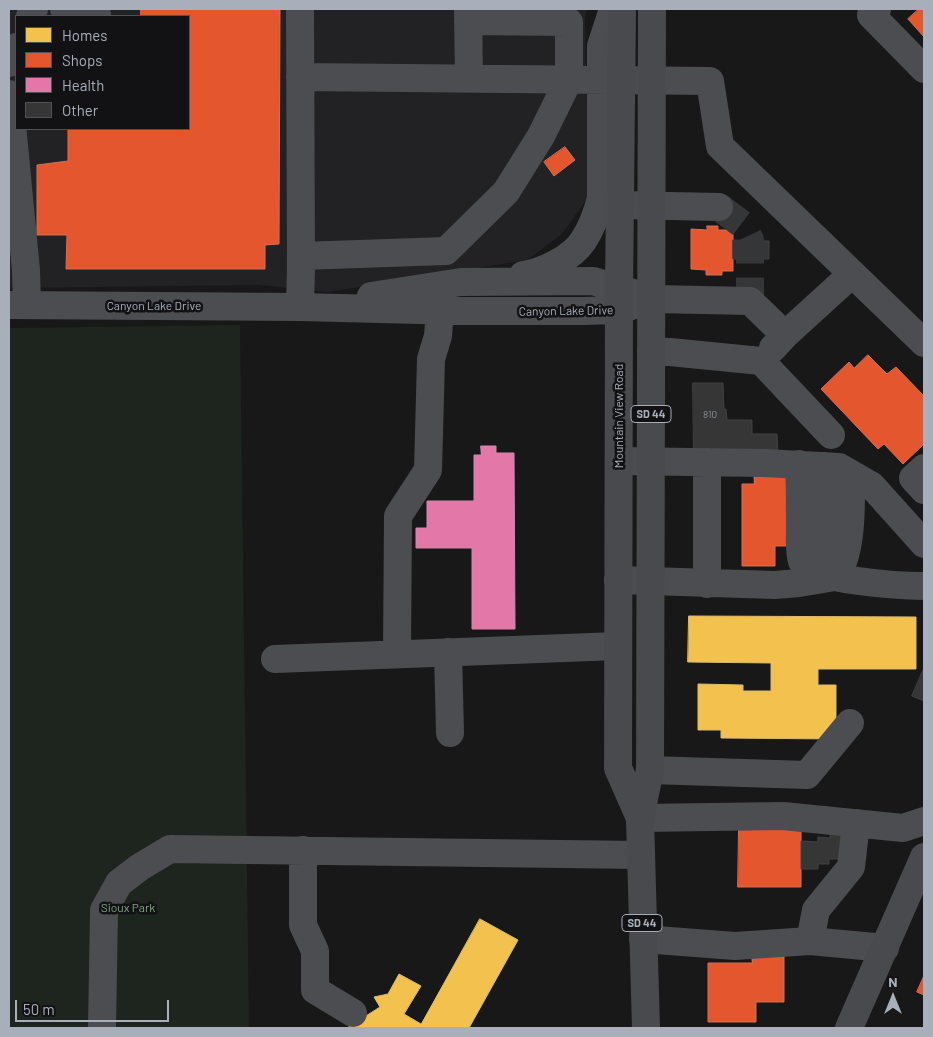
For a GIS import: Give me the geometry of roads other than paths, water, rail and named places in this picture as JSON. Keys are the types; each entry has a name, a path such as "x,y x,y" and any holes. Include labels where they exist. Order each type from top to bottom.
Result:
{"main road":[{"name":"Mountain View Road","path":"622,9 612,80 620,205 618,768 640,818"},
{"name":"Mountain View Road","path":"646,1028 640,818 650,770 651,352 653,299 651,205 652,9"},
{"path":"849,1028 924,857"}],"street":[{"path":"64,9 97,14"},
{"path":"300,9 300,307"},
{"path":"461,282 525,275 544,269 559,261 582,242 596,216 601,198 612,80 602,46 613,9"},
{"path":"877,9 871,15 924,69"},
{"path":"301,256 446,251 506,192 542,136 569,79 571,15 468,15 468,78"},
{"path":"9,63 15,49"},
{"path":"300,77 710,81 720,146 924,343"},
{"path":"9,94 26,270 15,305"},
{"path":"620,205 719,207"},
{"path":"761,361 785,335 852,274"},
{"name":"Canyon Lake Drive","path":"300,307 461,282 593,281 619,299"},
{"name":"Canyon Lake Drive","path":"15,305 584,311 619,299 750,301 785,335"},
{"path":"397,654 398,516 428,470 431,359 438,336 440,310"},
{"path":"651,352 670,352 761,361 831,435"},
{"path":"619,461 839,467 872,486 924,544"},
{"path":"707,462 708,584"},
{"path":"813,465 827,548 835,577"},
{"path":"924,468 913,478 924,490"},
{"path":"835,577 841,569 849,534 851,474"},
{"path":"618,580 776,585 835,577 905,586 924,586"},
{"path":"275,659 618,646"},
{"path":"448,652 450,733"},
{"path":"650,770 807,775 850,723"},
{"path":"640,818 783,816 903,828 924,821"},
{"path":"810,941 816,910 851,867 856,823"},
{"path":"102,1028 104,910 119,883 140,867 170,849 640,855"},
{"path":"302,850 302,925 315,951 315,990 353,1013"},
{"path":"643,939 735,946 810,941 885,948"}],"tunnel":[{"path":"719,207 743,225 750,240 750,301"}],"park label":[{"name":"Sioux Park","path":"128,908"}]}
